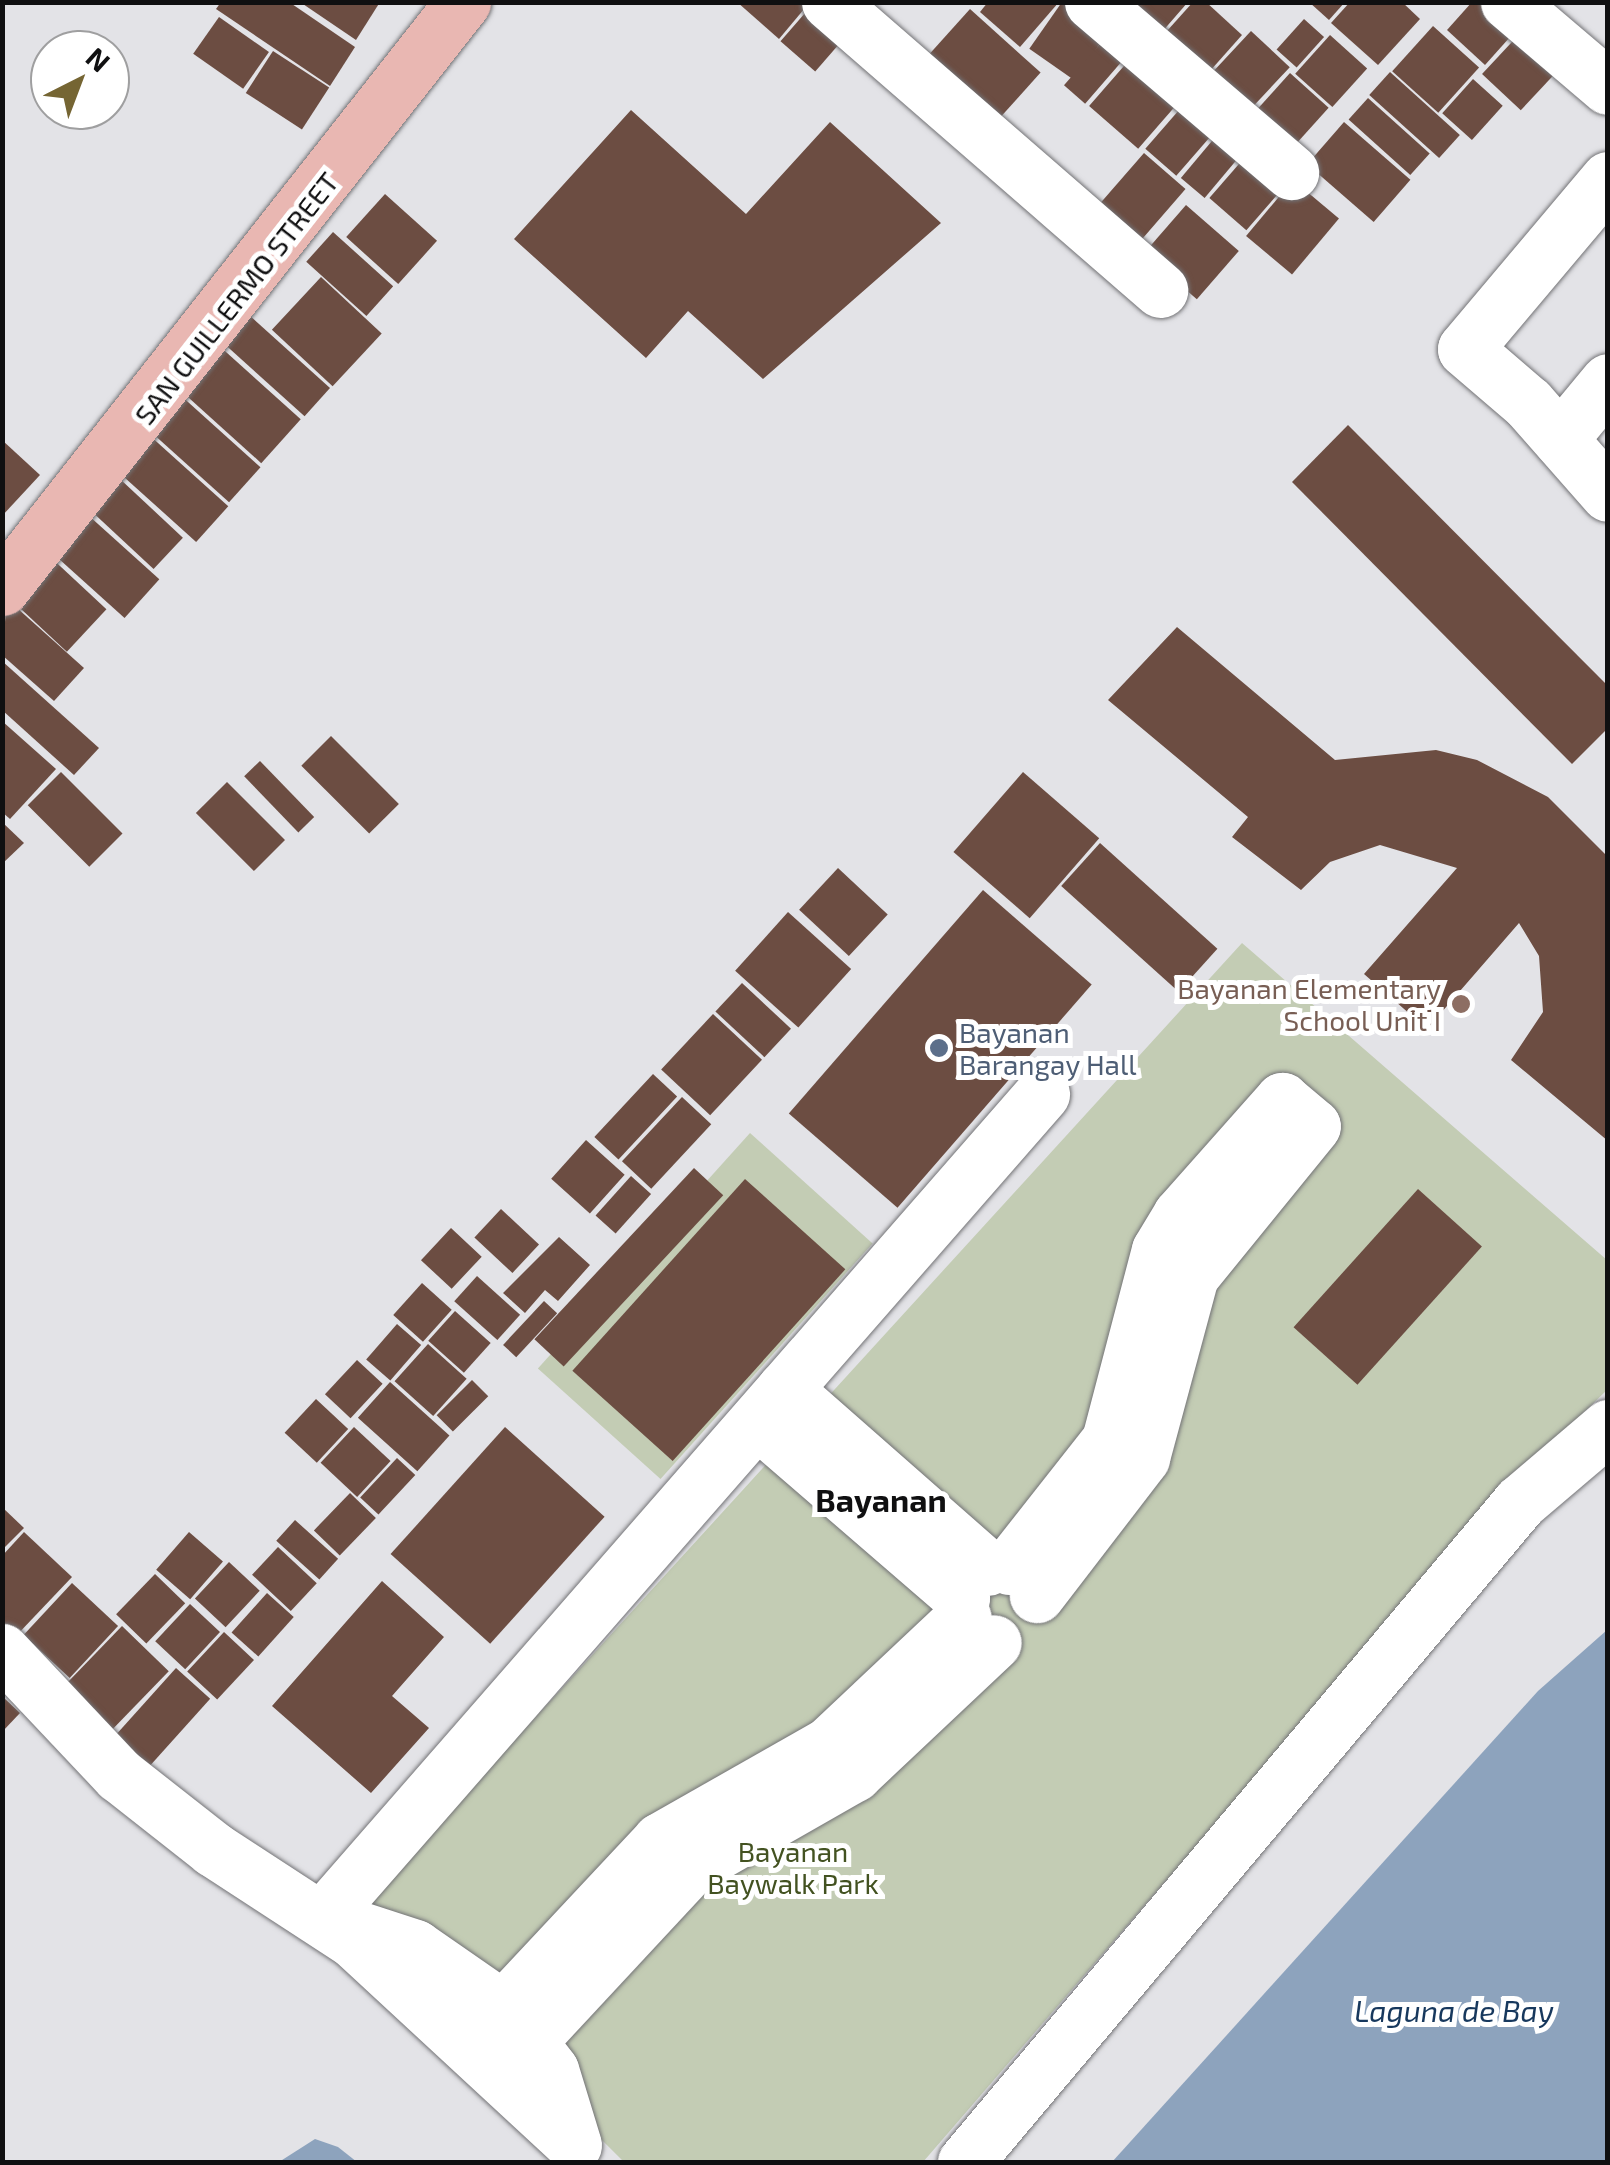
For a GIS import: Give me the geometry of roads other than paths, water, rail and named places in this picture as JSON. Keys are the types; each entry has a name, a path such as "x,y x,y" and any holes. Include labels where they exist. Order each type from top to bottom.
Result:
{"main road":[{"name":"SAN GUILLERMO STREET","path":"2,588 463,2"}],"street":[{"path":"828,2 1160,290"},
{"path":"1092,2 1290,172"},
{"path":"1508,2 1608,87"},
{"path":"1608,179 1465,349 1560,439 1608,494"},
{"path":"1560,439 1608,381"},
{"path":"323,1917 1042,1094"},
{"path":"518,2023 692,1867 854,1774 992,1598 1142,1458 1191,1276 1298,1113"},
{"path":"771,1405 992,1598"},
{"path":"966,2162 1520,1502 1608,1427"},
{"path":"2,1651 119,1775 213,1850 323,1917 582,2154"},
{"path":"323,1917 415,1947 518,2023 568,2111 582,2154"}],"water":[{"name":"Laguna de Bay","path":"1607,1630 1607,2162 1112,2162 1538,1691"},
{"path":"315,2139 338,2147 357,2162 279,2162"}],"place":[{"name":"Bayanan Elementary School Unit I","path":"1461,1004"},
{"name":"Bayanan Barangay Hall","path":"939,1048"}],"district":[{"name":"Bayanan","path":"881,1499"}],"park label":[{"name":"Bayanan Baywalk Park","path":"793,1867"}]}
